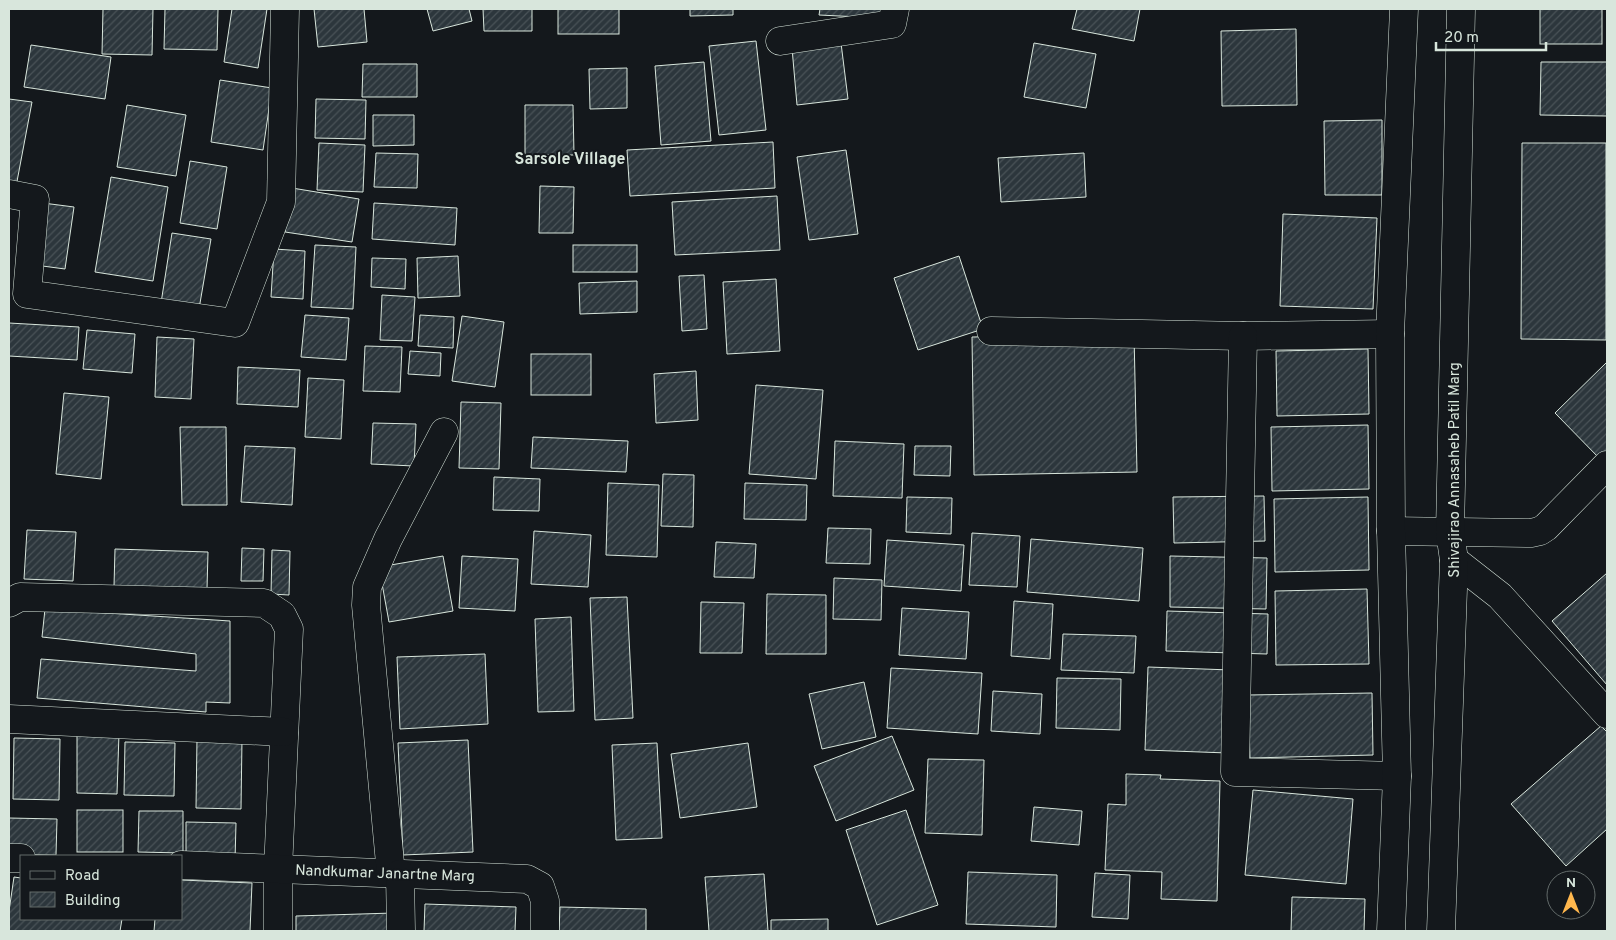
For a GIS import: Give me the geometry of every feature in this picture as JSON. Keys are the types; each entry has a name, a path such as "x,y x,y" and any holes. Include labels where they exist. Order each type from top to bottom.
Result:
{"street":[{"path":"9,194 35,199 27,294 235,323 281,202 285,9"},
{"path":"780,41 892,24 895,9"},
{"path":"1391,931 1397,776 1391,531 1390,334 1404,9"},
{"name":"Shivajirao Annasaheb Patil Marg","path":"1441,931 1454,560 1450,532 1461,9"},
{"path":"991,331 1243,336 1390,334"},
{"path":"1243,336 1235,772 1397,776"},
{"path":"401,931 366,604 367,588 388,539 444,432"},
{"path":"1391,531 1540,532 1606,468"},
{"path":"1454,560 1500,596 1607,714"},
{"path":"9,602 20,597 264,603 282,615 289,630 278,869 278,931"},
{"path":"9,719 284,732"},
{"name":"Nandkumar Janartne Marg","path":"182,865 527,879 540,886 545,901 545,931"}],"building":[{"path":"103,9 153,9 152,55 102,54"},
{"path":"165,9 218,9 217,50 164,49"},
{"path":"232,9 267,9 258,68 224,62"},
{"path":"314,9 364,9 367,42 318,47"},
{"path":"427,9 469,9 472,21 433,31"},
{"path":"483,9 532,9 532,31 484,31"},
{"path":"558,9 619,9 619,34 558,34"},
{"path":"690,9 733,9 733,15 690,16"},
{"path":"820,9 882,9 881,18 819,15"},
{"path":"1077,9 1140,9 1134,41 1072,29"},
{"path":"1540,9 1602,9 1602,44 1540,44"},
{"path":"1296,29 1297,105 1222,106 1221,31"},
{"path":"756,41 766,130 719,135 709,46"},
{"path":"841,43 848,99 797,105 792,48"},
{"path":"1034,43 1096,54 1086,108 1024,97"},
{"path":"31,45 111,57 105,99 24,87"},
{"path":"704,62 711,141 661,145 655,66"},
{"path":"1541,62 1607,62 1607,116 1540,115"},
{"path":"363,64 417,64 417,97 362,97"},
{"path":"627,68 627,108 590,109 589,69"},
{"path":"220,80 272,88 263,150 211,142"},
{"path":"9,99 32,102 15,192 9,191"},
{"path":"316,99 366,100 365,139 315,138"},
{"path":"127,105 186,115 176,176 117,167"},
{"path":"525,105 573,105 574,155 525,155"},
{"path":"373,115 414,115 414,145 373,146"},
{"path":"1382,120 1382,195 1325,195 1324,121"},
{"path":"773,142 775,188 630,196 627,150"},
{"path":"319,143 365,145 363,192 317,190"},
{"path":"1522,143 1606,143 1606,340 1521,339"},
{"path":"846,150 858,234 809,240 797,157"},
{"path":"376,153 418,154 417,188 374,187"},
{"path":"1084,153 1086,197 1001,202 998,158"},
{"path":"190,161 227,167 217,229 180,223"},
{"path":"111,177 168,187 153,281 95,272"},
{"path":"540,186 574,187 573,233 539,233"},
{"path":"292,188 359,199 352,242 285,232"},
{"path":"777,196 780,250 675,255 672,202"},
{"path":"43,203 74,207 65,269 35,265"},
{"path":"374,203 457,208 455,245 372,239"},
{"path":"1283,214 1377,218 1373,309 1280,306"},
{"path":"172,233 211,239 199,309 161,303"},
{"path":"315,245 356,247 353,309 311,307"},
{"path":"573,245 637,245 637,272 573,272"},
{"path":"274,249 305,251 303,299 271,297"},
{"path":"458,256 460,296 418,298 417,258"},
{"path":"959,256 983,329 918,350 894,278"},
{"path":"372,258 406,259 405,289 371,287"},
{"path":"704,275 707,329 682,331 679,276"},
{"path":"776,279 780,351 727,354 723,282"},
{"path":"637,281 637,312 580,314 579,283"},
{"path":"382,295 415,297 412,341 380,340"},
{"path":"305,315 349,318 346,360 301,357"},
{"path":"420,315 454,317 453,348 418,346"},
{"path":"462,316 504,322 495,387 452,381"},
{"path":"9,323 79,327 77,360 9,356"},
{"path":"87,330 135,334 132,373 83,369"},
{"path":"1134,334 1137,472 974,475 972,337"},
{"path":"157,337 194,339 191,399 155,397"},
{"path":"365,346 402,347 400,392 363,391"},
{"path":"1368,349 1369,414 1277,416 1276,351"},
{"path":"410,351 441,353 440,376 408,374"},
{"path":"531,354 591,354 591,395 531,395"},
{"path":"1607,362 1607,453 1601,460 1555,413"},
{"path":"238,367 300,370 298,407 237,404"},
{"path":"696,371 698,420 656,423 654,374"},
{"path":"308,378 344,380 341,439 305,437"},
{"path":"756,385 823,390 816,479 749,474"},
{"path":"64,393 109,397 101,479 56,474"},
{"path":"461,402 501,403 499,469 459,468"},
{"path":"373,423 416,424 414,466 371,464"},
{"path":"1368,425 1369,489 1272,491 1271,427"},
{"path":"180,427 226,427 227,505 182,505"},
{"path":"533,437 628,441 626,472 531,468"},
{"path":"835,441 904,444 902,498 833,496"},
{"path":"245,446 295,448 292,505 241,502"},
{"path":"915,446 951,446 950,476 914,475"},
{"path":"663,474 694,475 693,527 661,526"},
{"path":"494,477 540,479 539,511 493,510"},
{"path":"608,483 659,485 657,557 606,555"},
{"path":"745,483 807,485 806,520 744,519"},
{"path":"1264,496 1265,541 1174,543 1173,497"},
{"path":"907,497 952,498 951,534 906,532"},
{"path":"1368,497 1369,570 1275,572 1274,499"},
{"path":"828,528 871,529 870,564 826,563"},
{"path":"27,530 76,532 73,581 24,579"},
{"path":"534,531 591,535 588,587 531,584"},
{"path":"972,533 1020,536 1017,587 969,585"},
{"path":"1031,539 1143,548 1139,601 1027,592"},
{"path":"887,540 964,545 961,591 884,586"},
{"path":"716,542 756,544 754,578 714,577"},
{"path":"242,548 264,549 263,581 241,581"},
{"path":"115,549 208,552 207,589 114,586"},
{"path":"272,550 290,551 289,595 271,594"},
{"path":"443,556 453,611 389,622 379,567"},
{"path":"462,556 518,559 515,611 459,608"},
{"path":"1170,556 1267,558 1266,609 1170,607"},
{"path":"1607,573 1607,685 1552,621"},
{"path":"834,578 882,580 881,620 833,619"},
{"path":"1367,589 1369,664 1276,665 1275,591"},
{"path":"767,594 826,595 826,654 766,654"},
{"path":"627,597 633,718 595,720 590,598"},
{"path":"1014,601 1053,604 1050,659 1011,656"},
{"path":"701,602 744,603 742,653 700,653"},
{"path":"902,608 969,612 966,659 899,655"},
{"path":"45,609 230,621 230,703 206,702 206,712 37,698 41,659 196,671 196,654 42,637"},
{"path":"1167,611 1268,614 1267,654 1166,651"},
{"path":"571,617 574,711 538,712 535,619"},
{"path":"1063,634 1136,636 1134,673 1061,670"},
{"path":"485,654 488,724 400,729 397,657"},
{"path":"1148,667 1231,670 1228,753 1145,750"},
{"path":"891,668 982,673 978,734 887,728"},
{"path":"1057,678 1121,679 1120,730 1056,728"},
{"path":"864,682 876,737 822,749 809,694"},
{"path":"993,691 1042,694 1040,734 991,731"},
{"path":"1372,693 1373,755 1250,758 1248,695"},
{"path":"1601,726 1607,732 1607,829 1566,866 1511,804"},
{"path":"77,732 119,733 117,794 77,793"},
{"path":"892,736 914,790 836,821 814,766"},
{"path":"14,738 60,739 59,800 13,799"},
{"path":"197,738 242,739 241,809 196,808"},
{"path":"468,740 473,852 403,855 398,743"},
{"path":"125,742 175,743 174,796 124,795"},
{"path":"657,743 662,838 616,840 612,745"},
{"path":"748,743 757,807 680,818 671,754"},
{"path":"928,759 984,760 982,835 925,833"},
{"path":"1126,774 1161,775 1160,779 1220,781 1217,901 1161,899 1162,872 1105,870 1108,804 1126,805"},
{"path":"1253,790 1353,799 1346,884 1245,875"},
{"path":"1034,807 1082,811 1079,845 1031,841"},
{"path":"77,810 123,810 123,852 77,852"},
{"path":"906,810 938,905 877,925 846,830"},
{"path":"139,811 183,811 183,853 138,852"},
{"path":"9,818 57,819 56,855 9,854"},
{"path":"186,822 236,823 235,861 186,860"},
{"path":"968,872 1057,875 1056,927 966,924"},
{"path":"1095,873 1130,875 1128,919 1092,917"},
{"path":"764,874 768,931 709,931 705,877"},
{"path":"14,877 20,878 20,920 122,920 120,931 9,931 9,911"},
{"path":"182,880 252,883 250,931 154,931 155,920 182,920"},
{"path":"1292,897 1365,899 1364,931 1291,931"},
{"path":"425,904 516,907 515,931 424,931"},
{"path":"560,907 646,909 646,931 559,931"},
{"path":"393,913 394,931 296,931 296,916"},
{"path":"828,919 828,931 771,931 771,920"}],"district":[{"name":"Sarsole Village","path":"570,158"}]}
